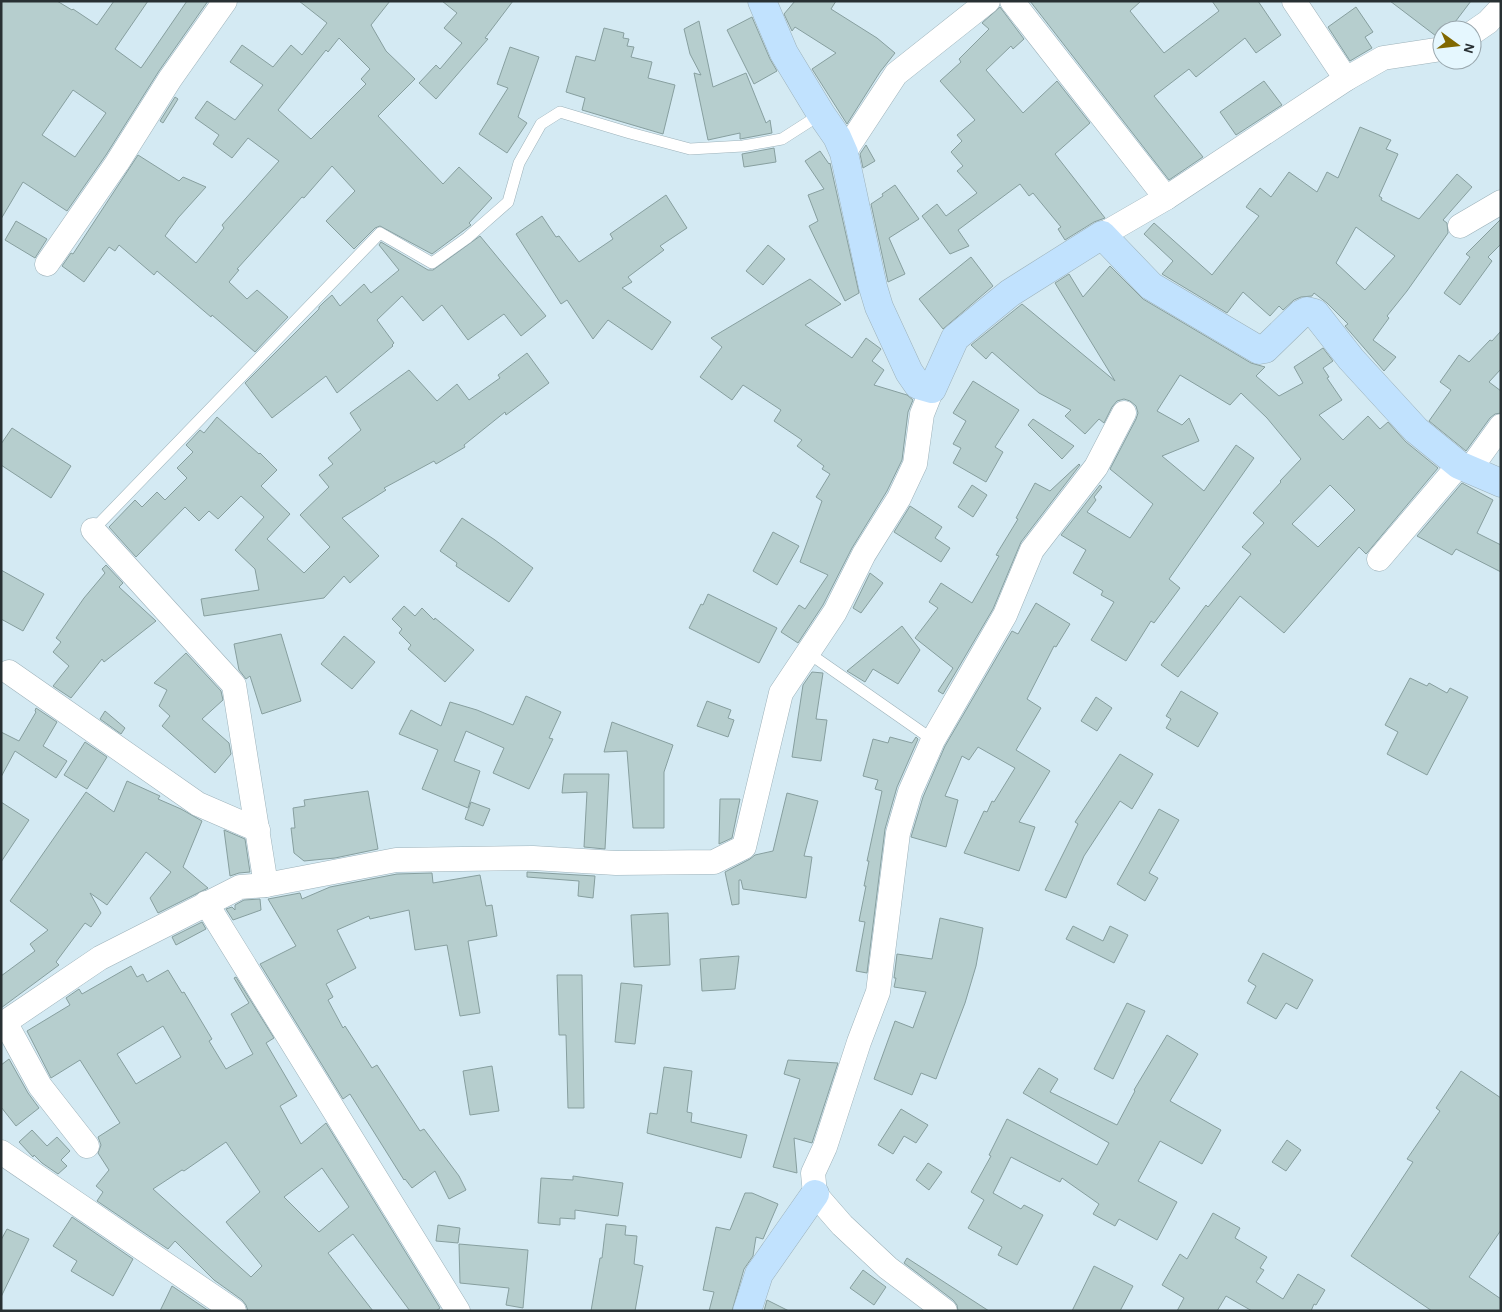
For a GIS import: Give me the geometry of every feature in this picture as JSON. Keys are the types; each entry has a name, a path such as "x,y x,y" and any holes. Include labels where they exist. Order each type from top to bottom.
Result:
{"street":[{"path":"47,264 117,163 170,79 225,1"},
{"path":"762,1 784,53 837,137 844,153 879,307 909,372 918,385 932,389"},
{"path":"844,153 896,74 988,1"},
{"path":"1012,1 1166,198"},
{"path":"1294,1 1346,79"},
{"path":"1482,26 1501,8"},
{"path":"87,1146 40,1086 3,1024 100,958 240,887 266,885 396,860 532,858 616,863 714,862 744,847 781,693 835,612 864,554 898,498 915,464 922,414 955,338 1010,293 1102,235 1166,198 1346,79 1383,58 1432,51"},
{"path":"1460,226 1501,202"},
{"path":"1102,235 1151,286 1259,350 1264,349 1301,314 1307,311 1315,313 1351,359 1416,430 1464,467 1501,484"},
{"path":"945,1311 888,1268 842,1225 815,1194 813,1173 825,1147 859,1042 878,992 898,833 910,792 933,740 1005,614 1032,550 1096,467 1124,413"},
{"path":"1379,559 1501,426"},
{"path":"92,530 234,685 266,885"},
{"path":"10,672 198,804 258,830"},
{"path":"206,903 458,1311"},
{"path":"1,1152 234,1311"},
{"path":"747,1311 759,1274 815,1194"}],"lane":[{"path":"92,530 380,232 432,263 467,238 508,202 519,163 542,124 560,112 690,149 743,146 782,139 821,114"},
{"path":"808,652 933,740"}],"building":[{"path":"1,1 57,1 97,25 114,1 148,1 115,49 141,68 187,1 208,1 159,71 106,155 67,211 23,182 1,219","holes":["73,90 106,113 75,157 42,135"]},
{"path":"299,1 390,1 371,25 386,51 415,79 378,116 443,184 459,167 492,198 469,223 471,225 432,254 380,226 375,228 354,249 326,221 355,191 332,166 237,269 239,270 229,282 247,299 257,290 288,317 255,352 157,271 154,275 119,245 115,251 109,247 84,282 62,266 71,253 73,254 138,155 179,181 183,177 206,187 178,218 165,236 196,263 224,228 222,225 279,161 248,138 232,158 213,144 219,135 195,118 207,101 235,120 263,85 230,62 242,45 273,67 291,45 302,55 327,23","holes":["339,38 370,69 361,79 366,84 311,139 278,110 326,50 328,52"]},
{"path":"442,1 513,1 485,38 488,39 436,99 419,83 436,65 440,69 462,43 444,28 457,13"},
{"path":"795,1 836,1 831,9 877,38 895,53 880,72 847,124 812,69 836,53 795,27 792,31 784,14"},
{"path":"1030,1 1141,1 1130,11 1164,53 1219,11 1212,1 1258,1 1281,35 1256,53 1245,38 1196,77 1189,69 1154,96 1203,157 1169,180"},
{"path":"1390,1 1471,1 1457,20 1432,20 1432,33"},
{"path":"1000,7 1024,39 1013,49 1011,46 986,70 1023,113 1057,81 1090,123 1055,154 1105,218 1094,222 1065,240 1058,229 1061,227 1033,193 1029,196 1020,184 958,230 969,246 950,254 922,216 937,204 946,216 977,193 957,171 963,166 951,152 962,141 957,135 975,120 940,81 961,62 959,59 989,29 982,23"},
{"path":"1356,7 1373,32 1365,37 1372,48 1350,61 1328,27"},
{"path":"752,17 777,71 754,84 727,30"},
{"path":"699,21 713,87 746,73 766,123 770,120 772,133 740,139 740,133 708,140 694,73 701,75 690,54 684,29"},
{"path":"604,28 624,33 623,38 629,39 627,46 634,47 631,57 652,62 648,78 675,85 663,134 582,110 585,98 566,92 576,56 595,61"},
{"path":"510,47 539,57 518,117 527,123 507,153 479,134 508,88 497,84"},
{"path":"1264,81 1282,105 1236,135 1220,112"},
{"path":"175,97 178,99 163,123 160,121"},
{"path":"1360,127 1391,140 1386,149 1398,154 1379,196 1382,198 1381,200 1419,219 1457,174 1472,187 1443,220 1447,223 1448,233 1387,316 1389,318 1373,340 1396,357 1384,371 1345,326 1348,324 1314,293 1312,296 1294,300 1283,310 1279,306 1270,316 1243,292 1227,313 1162,274 1173,261 1144,234 1154,223 1212,275 1259,216 1246,207 1260,188 1271,197 1289,172 1317,192 1327,172 1338,178","holes":["1356,227 1395,256 1365,290 1336,263"]},
{"path":"866,145 875,161 863,168 860,154"},
{"path":"774,148 776,162 744,167 742,154"},
{"path":"820,151 830,163 859,293 845,301 809,226 818,221 808,195 824,189 805,161"},
{"path":"895,185 919,219 889,238 905,274 888,282 871,204"},
{"path":"666,195 687,228 660,246 664,250 628,277 632,282 622,288 671,322 652,350 608,320 593,339 567,300 561,304 516,234 542,216 556,237 559,236 579,262 613,239 610,234"},
{"path":"1501,219 1501,244 1488,257 1492,261 1460,305 1444,293 1470,257 1466,254"},
{"path":"16,221 47,239 35,258 5,240"},
{"path":"480,236 546,316 521,336 504,314 468,340 442,305 423,321 402,296 377,320 394,343 393,346 337,393 326,376 272,418 245,383 332,295 340,306 364,284 371,293 399,270 379,245 381,242 428,270 433,270"},
{"path":"768,245 785,259 763,285 746,271"},
{"path":"971,257 993,286 943,329 919,299"},
{"path":"1110,266 1143,299 1251,363 1265,367 1256,376 1279,396 1303,383 1294,367 1323,348 1333,361 1323,368 1329,377 1327,378 1342,400 1319,415 1343,440 1368,416 1380,429 1388,422 1406,442 1438,468 1367,553 1359,547 1284,633 1240,596 1178,677 1161,665 1206,605 1208,607 1251,554 1242,547 1264,523 1253,513 1301,459 1267,418 1241,393 1230,405 1180,375 1157,411 1182,425 1189,418 1199,441 1162,456 1204,491 1236,445 1254,458 1169,579 1180,588 1154,623 1151,621 1126,661 1091,640 1114,602 1101,595 1103,591 1073,573 1086,550 1061,535 1100,485 1102,487 1094,497 1096,500 1087,512 1130,538 1153,504 1110,469 1136,419 1138,413 1136,406 1124,399 1117,401 1104,423 1099,419 1085,434 1065,416 1071,410 1039,393 992,352 986,359 971,345 1022,304 1115,381 1055,283 1069,274 1083,297","holes":["1330,485 1355,510 1318,547 1292,524"]},
{"path":"810,279 841,304 805,325 852,358 866,338 881,349 872,361 884,370 874,385 907,395 913,400 908,412 902,460 887,491 852,548 823,605 798,643 781,632 799,605 805,609 828,575 800,562 822,501 816,497 830,474 822,469 824,466 797,446 802,440 774,421 781,410 743,385 732,400 700,377 722,347 711,338"},
{"path":"1501,331 1501,369 1489,382 1501,391 1501,413 1495,414 1490,418 1466,451 1429,421 1451,390 1440,382 1459,355 1469,362"},
{"path":"527,353 549,383 506,415 505,412 464,445 465,447 436,464 434,461 384,488 386,490 342,518 379,556 350,583 344,576 324,598 204,616 201,599 259,590 255,569 235,550 264,517 241,496 218,519 209,511 199,521 185,507 136,557 109,527 135,500 142,507 157,492 165,500 187,478 177,468 193,452 186,445 200,430 204,433 217,417 277,470 261,486 290,514 267,539 304,573 330,547 300,515 329,487 319,475 333,464 328,458 361,430 350,413 409,370 437,401 457,384 469,400 500,378 498,375"},
{"path":"973,381 1019,410 995,447 1003,452 986,482 953,463 961,448 953,444 966,421 953,413"},
{"path":"1033,419 1074,446 1062,459 1028,425"},
{"path":"12,428 71,466 51,498 1,465 1,444"},
{"path":"1079,464 1021,542 993,609 943,694 938,691 953,668 915,638 938,608 929,602 941,583 972,603 999,556 996,555 1018,519 1016,518 1035,483 1050,491"},
{"path":"1462,483 1493,500 1477,533 1501,545 1501,572 1456,549 1452,555 1417,536"},
{"path":"972,485 987,495 973,517 958,507"},
{"path":"910,506 942,527 935,538 950,548 941,562 894,532"},
{"path":"462,518 533,568 509,602 456,566 457,563 440,551"},
{"path":"773,532 799,546 777,585 753,571"},
{"path":"106,565 123,583 119,587 156,621 104,662 102,659 71,698 53,686 69,666 53,652 61,642 56,638 84,598 105,573 102,569"},
{"path":"1,570 44,594 23,631 1,619"},
{"path":"870,573 883,583 861,613 853,608"},
{"path":"708,594 777,628 759,663 689,628"},
{"path":"1036,603 1070,624 1056,647 1054,646 1027,699 1041,708 1016,750 1050,771 1019,822 1035,827 1019,871 964,853 984,811 987,812 992,801 994,802 1015,768 978,747 969,760 962,756 945,796 958,800 946,847 911,837 923,797 945,746 1012,631 1018,634"},
{"path":"404,606 415,616 422,608 434,620 435,618 474,650 445,682 408,649 411,645 399,633 402,629 392,619"},
{"path":"902,626 920,650 898,684 873,669 865,682 847,671"},
{"path":"281,634 301,701 262,714 250,676 246,679 239,670 234,644"},
{"path":"344,636 375,662 352,689 321,664"},
{"path":"186,653 221,691 223,700 202,719 229,743 231,754 215,773 162,726 170,716 159,706 167,690 154,683"},
{"path":"812,672 823,673 816,719 827,720 821,761 792,757 803,685"},
{"path":"1410,678 1427,686 1429,683 1447,693 1450,688 1468,697 1427,775 1387,754 1398,732 1385,725"},
{"path":"1181,691 1218,713 1198,747 1166,728 1171,719 1166,716"},
{"path":"526,696 561,712 549,738 553,739 529,789 493,773 504,748 466,731 454,761 480,771 468,808 422,789 438,750 399,734 411,710 441,726 450,702 477,710 513,725"},
{"path":"1096,697 1112,708 1097,731 1081,721"},
{"path":"707,701 731,710 728,718 734,720 728,737 697,726"},
{"path":"36,708 57,722 43,746 67,761 56,778 15,751 1,777 1,732 19,741 36,712"},
{"path":"105,711 125,728 121,734 100,719"},
{"path":"612,722 673,745 664,772 664,828 633,828 627,751 604,752"},
{"path":"890,737 912,743 916,737 918,739 897,787 885,829 867,973 856,971 865,922 859,921 866,886 864,886 869,861 867,861 882,791 875,789 878,780 863,776 873,739 888,743"},
{"path":"85,742 107,757 87,789 64,775"},
{"path":"1120,754 1153,774 1132,809 1120,801 1084,856 1066,898 1045,890 1078,824 1075,822"},
{"path":"564,774 609,774 605,849 584,847 587,792 562,793"},
{"path":"127,781 160,796 158,799 202,821 183,867 208,888 158,913 150,898 171,872 146,852 107,905 90,893 101,913 91,927 85,923 56,962 59,965 1,1008 1,976 35,951 30,944 48,930 10,901 86,792 114,812"},
{"path":"368,791 378,849 335,858 304,861 294,853 291,828 295,828 293,808 305,806 304,800"},
{"path":"787,793 818,801 804,856 812,857 806,898 743,889 741,880 739,880 739,904 732,905 725,872 755,855 773,851"},
{"path":"720,799 740,799 732,838 719,844"},
{"path":"1,802 29,820 1,862"},
{"path":"471,802 490,809 483,826 465,819"},
{"path":"1159,809 1179,820 1149,873 1158,878 1145,901 1117,884"},
{"path":"224,830 245,839 250,872 230,876"},
{"path":"527,872 595,876 593,898 578,896 579,881 527,877"},
{"path":"432,873 433,883 480,875 486,906 492,905 497,936 468,941 480,1013 460,1016 447,945 415,950 409,910 370,919 369,916 337,930 356,968 326,984 333,997 328,1000 343,1028 345,1026 372,1068 377,1065 420,1131 424,1129 459,1176 466,1190 449,1199 435,1171 412,1188 404,1180 350,1094 343,1099 260,964 296,946 268,899 300,893 302,899 330,887 397,874"},
{"path":"260,899 261,910 233,920 226,909 232,907 235,910 235,905 244,900"},
{"path":"668,913 670,965 634,967 631,915"},
{"path":"940,918 983,928 976,966 965,1003 936,1079 921,1073 912,1095 874,1079 895,1021 913,1028 926,992 894,987 897,954 932,959"},
{"path":"202,922 206,929 176,945 172,937"},
{"path":"1073,926 1103,941 1110,926 1128,935 1114,963 1066,939"},
{"path":"1263,953 1313,980 1297,1009 1286,1003 1276,1019 1247,1003 1256,986 1248,981"},
{"path":"739,956 735,989 702,991 700,959"},
{"path":"131,966 137,977 143,974 147,982 168,970 182,993 184,992 212,1039 209,1041 226,1069 253,1054 231,1014 249,1003 234,978 236,977 274,1038 266,1043 297,1096 280,1106 301,1144 326,1123 440,1308 436,1311 410,1311 353,1234 328,1253 373,1311 248,1311 242,1300 214,1280 175,1241 168,1249 97,1201 103,1192 96,1186 109,1170 98,1153 101,1145 98,1137 120,1123 80,1060 51,1078 27,1031 70,1005 66,998 79,989 82,994","holes":["163,1026 181,1057 136,1084 117,1054","226,1142 260,1192 226,1222 262,1266 251,1277 153,1189 182,1170 184,1171","322,1168 349,1207 319,1232 284,1197"]},
{"path":"557,975 582,975 584,1108 568,1108 566,1035 559,1035"},
{"path":"621,983 642,985 635,1044 615,1042"},
{"path":"1127,1003 1145,1011 1113,1079 1094,1069"},
{"path":"1167,1035 1198,1054 1170,1101 1221,1130 1202,1164 1160,1141 1138,1181 1177,1202 1157,1240 1119,1219 1115,1226 1093,1214 1099,1204 1062,1178 1060,1182 1011,1157 993,1193 1021,1209 1024,1205 1043,1215 1017,1265 998,1255 1002,1247 968,1228 984,1200 971,1192 991,1156 989,1155 1007,1119 1097,1165 1109,1143 1023,1093 1039,1068 1058,1079 1050,1092 1117,1125 1134,1090"},
{"path":"9,1059 28,1093 39,1108 16,1126 1,1107 1,1065"},
{"path":"788,1060 838,1063 812,1143 794,1138 797,1173 773,1167 800,1079 784,1074"},
{"path":"492,1066 499,1111 470,1115 463,1071"},
{"path":"664,1067 692,1071 687,1112 692,1113 691,1122 747,1135 741,1158 647,1133 650,1113 657,1114"},
{"path":"1461,1071 1501,1098 1501,1230 1469,1277 1501,1299 1501,1311 1432,1311 1351,1256 1413,1162 1407,1159 1440,1111 1436,1108"},
{"path":"901,1109 928,1125 916,1143 904,1136 893,1154 878,1145"},
{"path":"32,1130 47,1146 57,1137 70,1151 61,1160 67,1166 58,1174 34,1155 33,1157 19,1142"},
{"path":"1287,1140 1301,1150 1286,1171 1272,1162"},
{"path":"928,1163 942,1172 929,1190 916,1180"},
{"path":"573,1176 623,1183 618,1216 575,1210 575,1219 560,1218 560,1225 538,1223 541,1178 573,1180"},
{"path":"745,1193 752,1193 778,1204 763,1239 756,1237 753,1256 744,1269 732,1311 709,1311 714,1292 703,1290 716,1227 730,1230"},
{"path":"1213,1213 1240,1228 1235,1238 1267,1257 1260,1268 1264,1270 1256,1282 1283,1299 1298,1274 1325,1290 1311,1311 1252,1311 1226,1296 1217,1311 1177,1311 1184,1298 1162,1285 1180,1254 1187,1259"},
{"path":"72,1217 133,1259 113,1296 71,1271 77,1261 53,1246"},
{"path":"606,1224 626,1226 625,1235 637,1236 634,1264 643,1266 635,1311 591,1311 600,1258 602,1258"},
{"path":"438,1225 460,1228 458,1243 436,1241"},
{"path":"7,1229 29,1239 1,1297 1,1240"},
{"path":"459,1244 528,1250 523,1308 506,1305 509,1288 460,1283"},
{"path":"907,1258 989,1311 958,1311 957,1305 953,1300 904,1263"},
{"path":"1094,1266 1133,1286 1120,1311 1072,1311"},
{"path":"863,1270 886,1287 874,1305 850,1288"},
{"path":"172,1286 209,1311 160,1311"},
{"path":"767,1300 789,1311 764,1311"}]}
